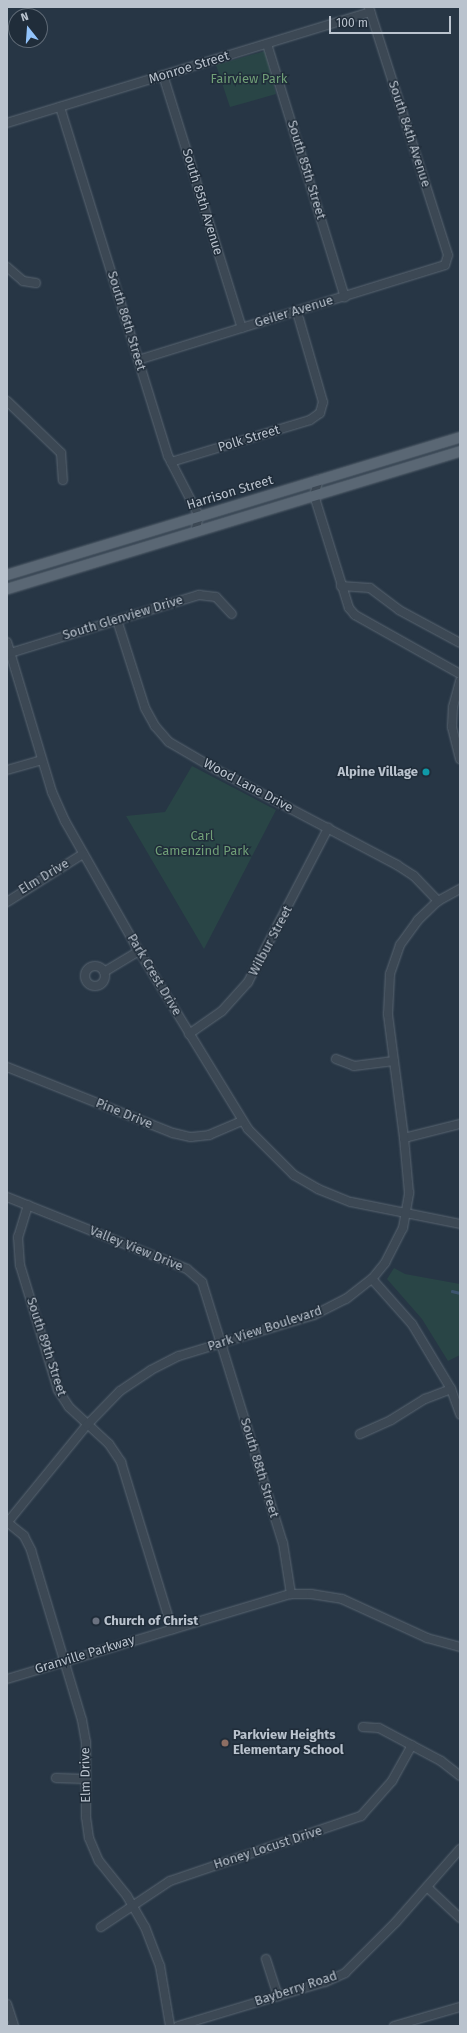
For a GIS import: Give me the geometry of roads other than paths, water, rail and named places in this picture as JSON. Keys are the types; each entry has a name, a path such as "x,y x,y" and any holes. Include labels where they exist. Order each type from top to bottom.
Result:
{"main road":[{"name":"Harrison Street","path":"7,575 460,437"},
{"name":"Harrison Street","path":"7,589 460,451"}],"street":[{"name":"Monroe Street","path":"7,123 267,44 370,9"},
{"name":"South 84th Avenue","path":"370,9 448,255 447,261"},
{"name":"South 85th Street","path":"267,44 345,297"},
{"name":"South 85th Avenue","path":"163,75 242,328"},
{"name":"South 86th Street","path":"60,107 171,462 199,516"},
{"name":"Geiler Avenue","path":"138,360 440,268 447,261"},
{"path":"7,267 23,281 36,283"},
{"name":"Polk Street","path":"171,462 310,420 317,416 322,409 323,402 297,312"},
{"path":"7,401 61,453 63,480"},
{"path":"319,480 314,495 347,604 355,615 460,674"},
{"path":"195,532 199,516"},
{"path":"341,586 361,586 374,590 399,610 460,643"},
{"name":"South Glenview Drive","path":"9,653 204,595 216,597 232,614"},
{"name":"Wood Lane Drive","path":"117,620 144,708 165,738 217,770 328,828 414,876 438,901"},
{"name":"Park Crest Drive","path":"7,642 9,653 54,798 82,854 242,1121 274,1156 294,1175 312,1186 351,1202 406,1215 460,1224"},
{"path":"460,681 453,707 452,727 460,759"},
{"path":"7,770 42,760"},
{"name":"Wilbur Street","path":"189,1034 222,1011 248,982 328,828"},
{"name":"Elm Drive","path":"7,902 82,854"},
{"name":"Park View Boulevard","path":"7,1522 86,1425 120,1391 151,1370 179,1356 314,1315 346,1298 372,1279 393,1250 406,1215 409,1193 404,1138 387,1005 391,969 400,945 411,929 438,901 460,889"},
{"path":"104,972 139,951"},
{"path":"336,1059 354,1066 394,1061"},
{"name":"Pine Drive","path":"7,1067 173,1134 191,1136 209,1135 242,1121"},
{"path":"404,1138 460,1124"},
{"name":"Valley View Drive","path":"7,1197 191,1271 205,1288 222,1343"},
{"name":"South 89th Street","path":"28,1206 18,1243 22,1272 58,1390 69,1407 113,1450 124,1469 172,1629"},
{"path":"372,1279 412,1324 451,1389 460,1414"},
{"name":"South 88th Street","path":"222,1343 283,1543 291,1594"},
{"path":"360,1434 391,1420 425,1399 451,1389"},
{"name":"Elm Drive","path":"7,1522 24,1536 29,1545 82,1720 86,1779 86,1817 91,1842 99,1861 132,1905 145,1927 160,1966 170,2026"},
{"name":"Granville Parkway","path":"7,1679 291,1594 311,1594 342,1599 427,1638 460,1647"},
{"path":"363,1727 379,1728 440,1761 460,1776"},
{"name":"Honey Locust Drive","path":"101,1927 170,1880 361,1816 392,1781 412,1745"},
{"path":"56,1778 86,1779"},
{"name":"Bayberry Road","path":"178,2026 326,1982 345,1973 427,1888 460,1849"},
{"path":"427,1888 460,1918"},
{"path":"266,1959 278,1996"},
{"path":"7,2004 14,2026"},
{"path":"394,2026 460,2006"}],"waterway":[{"path":"452,1291 460,1293"}],"place":[{"name":"Alpine Village","path":"426,772"},
{"name":"Church of Christ","path":"96,1621"},
{"name":"Parkview Heights Elementary School","path":"225,1743"}],"park label":[{"name":"Fairview Park","path":"249,79"},
{"name":"Carl Camenzind Park","path":"202,844"}]}
